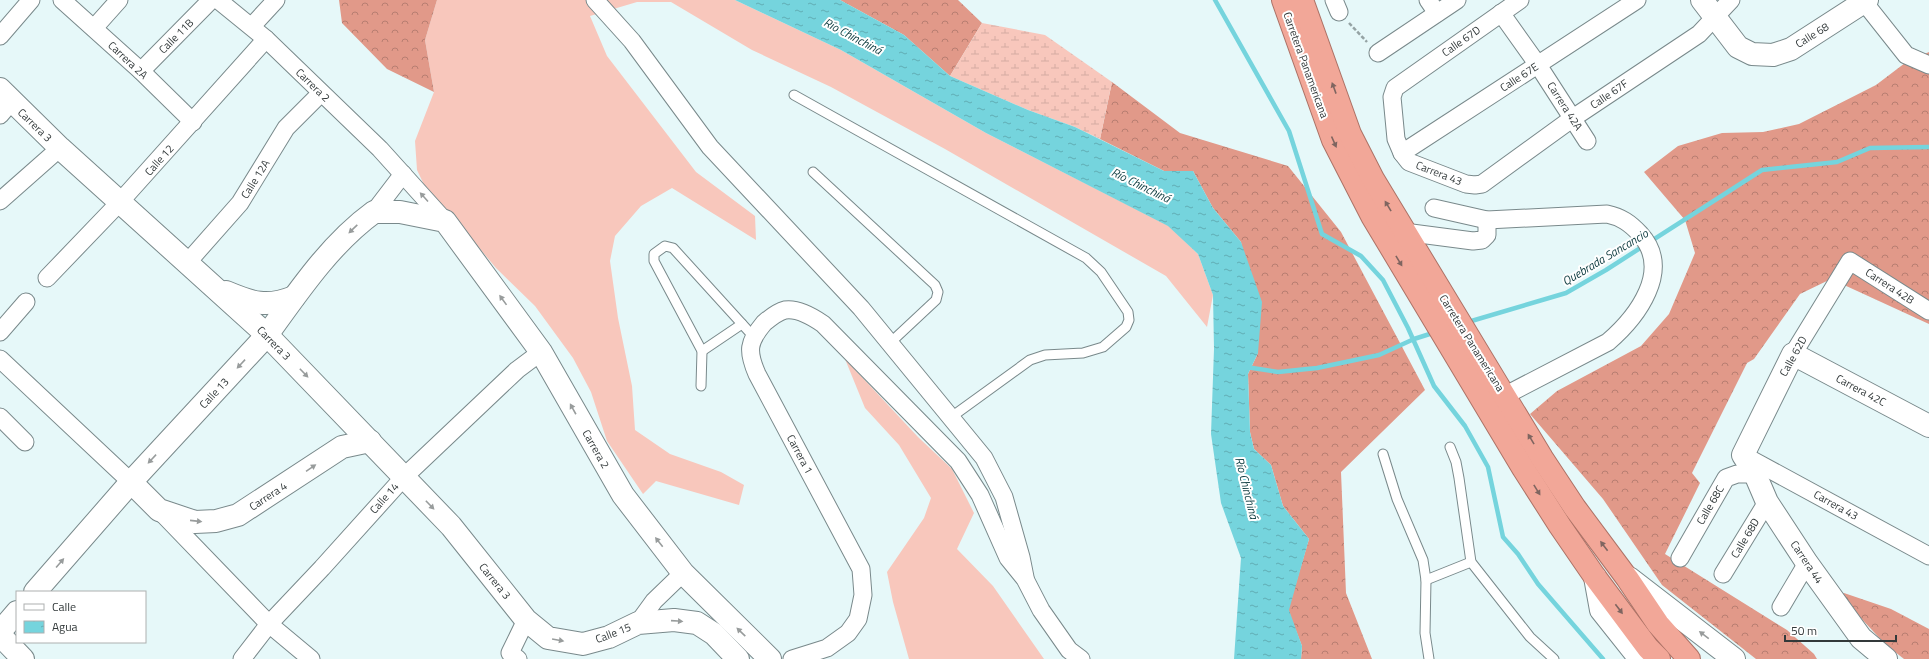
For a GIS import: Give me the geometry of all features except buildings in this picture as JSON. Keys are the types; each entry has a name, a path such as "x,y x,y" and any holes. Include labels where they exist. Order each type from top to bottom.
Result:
{"highway":[{"name":"Carretera Panamericana","path":"1283,0 1333,140 1372,216 1480,376 1504,396 1575,508 1628,578 1658,624 1689,659"},
{"name":"Carretera Panamericana","path":"1302,0 1350,134 1373,180 1407,236 1480,376 1527,474 1595,577 1648,648 1659,659"}],"main road":[{"path":"1702,0 1715,17"},
{"name":"Calle 68","path":"1715,17 1738,47 1752,54 1772,55 1791,49 1866,1"},
{"name":"Carrera 3","path":"4,102 60,148 119,203 267,335 451,526 526,620"},
{"path":"374,212 400,212 445,221"},
{"name":"Calle 13","path":"36,591 131,482 267,335 294,297 342,240 374,212"},
{"name":"Carrera 2","path":"445,221 541,352 622,495 682,573 770,659"},
{"path":"215,288 249,301 264,304 281,303 294,297"},
{"name":"Carrera 42C","path":"1793,354 1929,426"},
{"name":"Calle 62D","path":"1743,455 1793,354"},
{"name":"Carrera 4","path":"131,482 159,510 194,522 216,521 238,515 342,447 370,441"},
{"name":"Carrera 44","path":"1743,455 1755,474 1767,502 1807,563 1861,638 1886,659"},
{"path":"1595,577 1601,610 1640,659"},
{"path":"1628,578 1734,659"},
{"path":"16,613 0,633 23,659"},
{"name":"Calle 15","path":"526,620 548,638 583,644 609,637 638,623"},
{"path":"638,623 674,620 697,623 714,634 738,659"}],"street":[{"path":"0,36 31,0"},
{"name":"Carrera 2A","path":"62,0 141,71 193,122"},
{"path":"94,28 119,0"},
{"name":"Calle 11B","path":"141,71 211,0"},
{"name":"Carrera 2","path":"218,0 266,38 380,149 445,221"},
{"path":"252,26 276,0"},
{"path":"595,0 632,41 710,147 861,308 984,458 1004,497 1021,556 1025,579"},
{"path":"1378,53 1433,7 1457,0"},
{"name":"Calle 67D","path":"1402,154 1396,139 1392,97 1395,88 1401,82 1520,0"},
{"name":"Calle 67E","path":"1402,154 1637,0"},
{"name":"Calle 67F","path":"1482,184 1573,118 1699,34 1731,0"},
{"path":"1866,1 1906,55 1929,65"},
{"name":"Carrera 42A","path":"1501,13 1538,65 1587,141"},
{"name":"Calle 12","path":"47,278 119,203 193,122 266,38"},
{"name":"Calle 12A","path":"187,263 240,203 286,128 321,93"},
{"path":"0,201 60,148"},
{"name":"Carrera 43","path":"1402,154 1409,162 1466,184 1482,184"},
{"path":"374,212 403,174"},
{"path":"1434,208 1487,220 1607,214 1617,216 1637,230 1644,238 1650,250 1654,264 1651,282 1645,297 1619,332 1608,342 1504,396"},
{"path":"1407,236 1473,242 1482,240 1487,235 1487,220"},
{"name":"Carrera 42B","path":"1850,261 1927,307"},
{"name":"Calle 62D","path":"1793,354 1850,261"},
{"path":"0,332 26,302"},
{"path":"747,330 786,310 808,314 823,324 958,461 980,495 1008,558 1025,579 1041,610 1069,650 1080,659"},
{"name":"Carrera 1","path":"747,330 752,362 757,374 861,568 863,594 860,612 858,618 848,632 827,648 792,659"},
{"name":"Calle 14","path":"242,659 269,624 404,477 517,370 541,352"},
{"name":"Carrera 4","path":"0,359 131,482"},
{"path":"0,417 25,442"},
{"name":"Carrera 43","path":"1743,455 1929,556"},
{"name":"Calle 68C","path":"1680,558 1726,478 1737,474 1755,474"},
{"name":"Calle 68D","path":"1723,574 1767,502"},
{"name":"Carrera 4","path":"159,510 269,624 311,659"},
{"path":"1781,607 1807,563"},
{"name":"Calle 15","path":"638,623 654,601 682,573"},
{"path":"518,659 510,653 526,620"}],"lane":[{"path":"794,95 1086,258 1101,272 1128,312 1129,320 1126,327 1103,347 1084,353 1045,355 1030,360 950,418"},
{"path":"813,172 935,285 938,292 936,300 890,344"},
{"path":"701,386 702,351 654,261 654,254 665,246 673,248 747,330 702,351"},
{"path":"1450,447 1456,462 1471,562 1530,637 1554,659"},
{"path":"1383,454 1397,499 1423,560 1426,580 1425,633 1429,659"},
{"path":"1426,580 1471,562"}],"path":[{"path":"1336,6 1378,53"}],"green space":[{"path":"339,0 437,0 425,40 434,92 387,69 342,23"},
{"path":"437,0 735,0 841,50 986,133 1169,226 1198,254 1213,295 1207,327 1166,276 945,149 831,87 752,50 671,2 637,2 590,16 607,56 696,172 755,216 756,240 672,188 641,206 615,236 610,261 618,318 632,386 635,430 670,454 721,472 744,485 739,505 656,481 643,494 607,441 591,392 573,358 535,306 496,268 454,218 428,193 417,170 415,141 434,92 425,40"},
{"path":"840,0 958,0 982,23 950,76 904,35"},
{"path":"982,23 1045,35 1112,82 1100,139 1075,127 1028,110 950,76"},
{"path":"1929,52 1929,324 1831,279 1800,294 1754,359 1747,363 1692,473 1700,483 1665,554 1787,630 1814,654 1817,659 1756,659 1662,585 1603,499 1530,414 1557,391 1641,346 1669,314 1695,253 1685,220 1644,172 1678,146 1722,133 1763,132 1799,124 1876,85 1905,63"},
{"path":"1112,82 1180,133 1288,166 1341,232 1425,390 1341,472 1346,593 1372,659 1301,659 1302,646 1288,610 1309,539 1283,506 1271,465 1254,449 1250,432 1248,374 1258,353 1241,242 1213,208 1193,171 1164,171 1100,139"},
{"path":"845,359 918,437 952,469 974,513 957,549 993,586 1044,659 909,659 893,602 887,572 924,518 931,498 899,445 865,408"},
{"path":"1844,593 1891,609 1929,629 1929,659 1904,659 1885,644 1845,601 1841,595"}],"water":[{"name":"Río Chinchiná","path":"735,0 840,0 904,35 950,76 1028,110 1075,127 1164,171 1193,171 1213,208 1241,242 1262,302 1258,353 1248,374 1250,432 1254,449 1271,465 1283,506 1309,539 1289,610 1302,646 1301,659 1234,659 1241,558 1221,503 1211,434 1214,349 1213,295 1198,254 1168,226 986,133 841,50"}],"waterway":[{"path":"1215,0 1289,131 1322,234 1361,256 1383,280 1408,328 1434,386 1465,426 1488,467 1503,537 1518,554 1538,584 1603,659"},
{"name":"Quebrada Sancancio","path":"1468,322 1566,293 1606,270 1762,170 1837,162 1870,148 1929,147"},
{"name":"Quebrada Sancancio","path":"1246,367 1278,372 1317,368 1379,355 1414,339 1436,332"}]}
